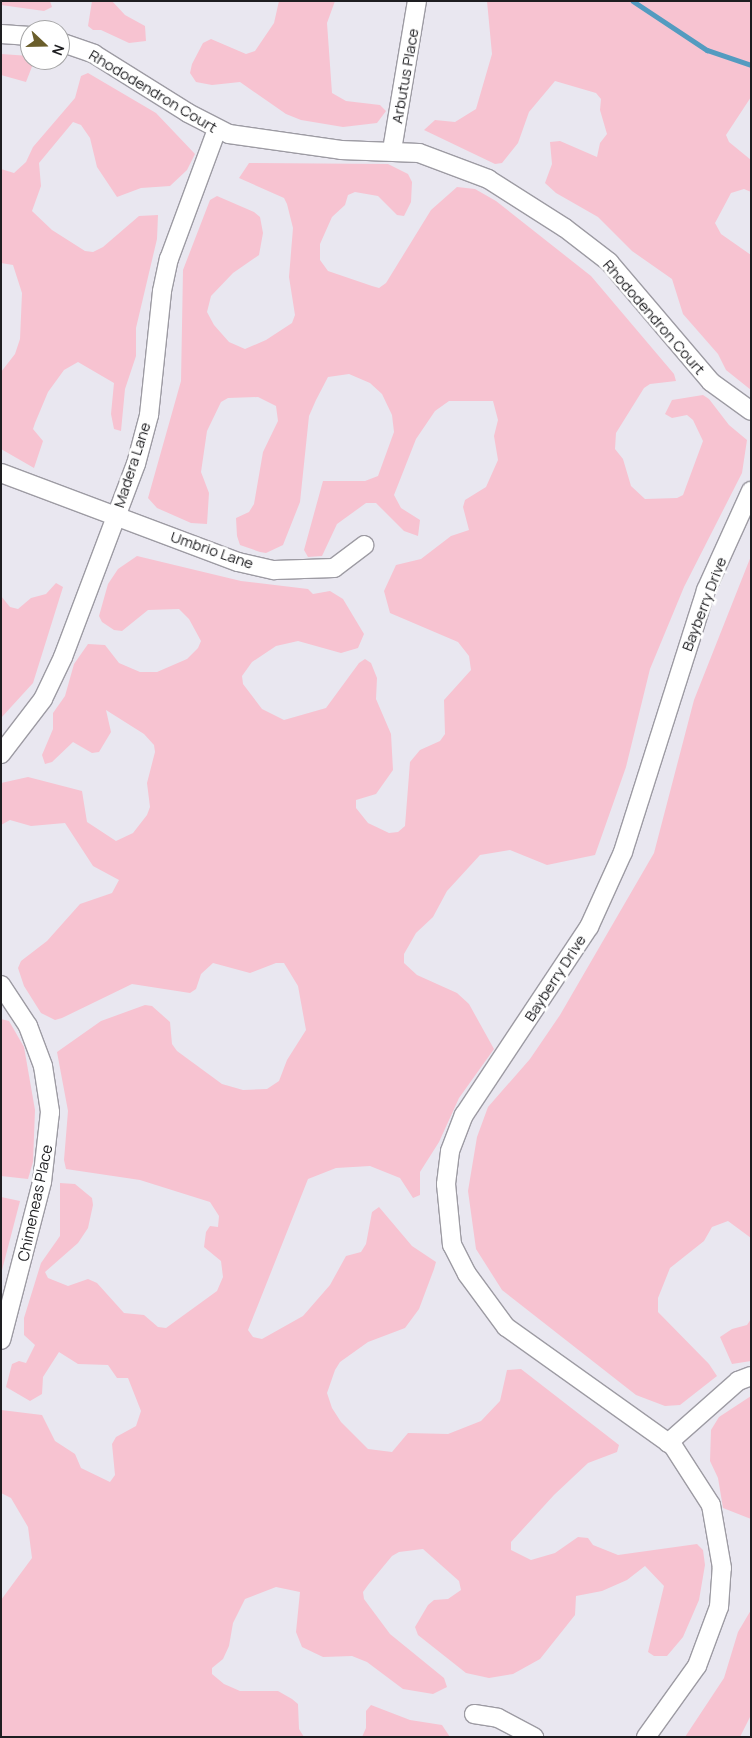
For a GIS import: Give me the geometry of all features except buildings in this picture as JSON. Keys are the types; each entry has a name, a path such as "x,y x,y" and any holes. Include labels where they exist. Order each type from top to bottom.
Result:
{"street":[{"name":"Arbutus Place","path":"392,150 417,1"},
{"path":"1,34 20,35"},
{"name":"Rhododendron Court","path":"70,46 94,54 217,129 229,134 275,143 341,150 392,150 419,154 488,179 564,228 609,262 711,382 751,411"},
{"name":"Madera Lane","path":"1,754 43,700 63,657 136,464 149,415 162,291 170,259 217,129"},
{"name":"Umbrio Lane","path":"1,473 238,562 274,570 334,568 364,545"},
{"name":"Bayberry Drive","path":"668,1443 506,1327 467,1274 452,1245 447,1214 450,1151 464,1115 589,927 623,852 706,590 751,491"},
{"name":"Chimeneas Place","path":"1,985 28,1026 43,1066 50,1112 42,1182 1,1340"},
{"path":"646,1737 697,1666 720,1597 721,1551 711,1505 668,1443 738,1381 751,1376"},
{"path":"474,1714 498,1718 534,1737"}],"shaded area":[{"path":"1,1 50,1 52,7 44,11 1,5"},
{"path":"92,1 112,1 125,15 145,26 146,41 129,43 101,30 93,30 88,26"},
{"path":"279,1 335,1 327,23 332,93 346,101 380,105 386,111 377,123 343,127 301,120 286,114 240,82 212,85 196,82 190,73 192,64 203,43 211,39 246,54 255,51 274,23"},
{"path":"487,1 751,1 751,97 726,135 729,142 751,160 751,192 744,189 731,193 715,223 721,234 751,255 751,390 726,370 718,354 683,314 672,279 632,251 598,217 556,193 545,183 552,164 550,142 560,141 597,157 600,143 607,134 600,110 601,99 596,93 555,81 529,112 518,143 502,163 495,164 424,130 435,120 455,122 476,109 492,54"},
{"path":"1,54 20,55 20,70 31,70 26,82 1,75"},
{"path":"88,73 156,113 195,154 187,170 170,186 141,188 117,197 97,167 90,138 81,125 73,122 39,163 41,186 32,211 52,230 85,251 93,252 103,247 139,216 158,215 157,239 136,328 136,356 125,389 121,431 114,429 111,414 114,383 78,362 64,370 48,392 35,423 33,429 43,441 34,468 1,449 1,372 15,354 20,339 22,293 13,265 1,263 1,169 14,173 26,162 33,147 75,98 81,76"},
{"path":"249,163 388,164 408,174 412,182 411,202 404,216 397,215 378,196 355,192 348,195 345,205 332,217 320,244 320,260 328,271 372,286 379,288 386,283 431,210 457,187 475,189 496,201 591,276 674,374 676,381 650,384 644,388 616,433 615,449 623,459 631,486 645,499 677,498 683,495 703,441 693,420 687,415 672,418 665,414 672,400 703,395 709,399 729,425 747,440 742,473 684,587 650,669 626,767 595,855 547,865 510,850 480,855 447,891 433,917 416,933 404,954 404,963 417,975 457,993 469,1004 494,1049 459,1098 439,1142 420,1172 420,1195 413,1198 400,1178 370,1166 336,1168 308,1179 248,1330 253,1337 262,1339 303,1316 330,1285 346,1256 361,1252 366,1244 372,1212 379,1207 412,1246 436,1262 419,1309 405,1328 368,1342 340,1362 335,1370 327,1393 332,1408 341,1422 368,1449 392,1452 408,1433 448,1434 481,1421 500,1401 507,1370 521,1369 619,1445 617,1452 588,1463 554,1495 511,1542 511,1550 531,1560 555,1553 578,1537 588,1538 593,1545 618,1555 697,1544 703,1550 705,1565 699,1600 683,1637 667,1656 654,1656 648,1652 664,1586 645,1566 627,1580 602,1591 576,1596 575,1615 540,1659 513,1674 489,1678 466,1673 418,1635 415,1627 428,1605 434,1600 448,1599 461,1590 459,1581 423,1549 399,1552 392,1556 368,1585 363,1592 364,1599 390,1634 444,1678 447,1687 433,1694 403,1689 367,1662 352,1656 323,1657 302,1647 296,1632 300,1592 276,1587 245,1599 233,1623 229,1646 223,1659 212,1668 212,1674 224,1684 240,1691 278,1691 292,1699 298,1704 299,1729 304,1737 1,1737 1,1600 32,1558 28,1527 11,1498 1,1493 1,1410 42,1415 55,1441 75,1454 81,1468 110,1482 115,1475 112,1444 116,1437 136,1426 141,1411 128,1378 117,1378 108,1365 78,1364 59,1352 43,1377 42,1394 30,1401 6,1387 12,1364 19,1361 26,1363 35,1345 24,1335 24,1318 41,1263 60,1236 60,1183 75,1184 92,1198 93,1205 88,1228 78,1243 45,1272 48,1278 68,1286 88,1279 97,1283 124,1313 144,1315 158,1327 166,1328 217,1291 223,1277 221,1261 204,1247 206,1232 210,1226 218,1227 219,1216 210,1202 140,1180 66,1169 64,1160 68,1111 57,1052 101,1021 145,1005 152,1006 170,1022 172,1044 177,1051 222,1084 243,1090 267,1089 279,1081 287,1060 306,1030 298,986 284,963 276,963 250,973 213,963 201,974 196,989 190,993 132,984 62,1018 55,1020 41,1013 24,986 18,968 21,961 47,941 80,904 112,893 119,880 93,866 65,823 31,826 10,820 1,825 1,783 28,777 82,791 87,822 116,841 133,833 147,815 150,807 147,783 155,752 154,745 144,734 106,710 111,732 99,752 92,753 73,742 52,762 45,764 42,755 53,729 53,713 65,696 74,664 88,644 105,645 119,663 140,672 157,672 187,659 198,648 201,641 189,619 179,609 148,610 122,631 114,630 102,622 99,616 108,584 118,569 137,556 241,581 308,589 313,594 330,591 343,599 364,634 358,648 341,653 298,641 276,646 252,662 242,676 243,684 262,709 284,720 326,708 359,663 365,659 371,663 377,678 376,699 391,734 393,770 376,794 356,800 356,808 368,823 389,833 398,832 405,826 410,762 420,750 440,741 445,734 444,700 471,670 469,656 458,642 390,613 384,591 396,565 421,559 451,536 469,530 463,507 465,500 486,487 498,460 494,436 498,420 493,401 449,401 435,411 416,439 394,495 401,508 420,520 418,536 404,531 376,503 366,503 337,524 322,556 308,557 304,550 323,481 365,481 378,476 394,432 392,415 382,394 370,383 349,374 328,377 309,416 300,502 283,545 266,553 260,552 240,545 237,536 236,518 249,512 254,504 263,452 278,421 276,406 258,397 228,398 221,402 207,431 201,472 209,493 207,524 191,523 157,508 148,498 181,381 183,270 210,200 217,196 254,212 260,217 263,233 259,255 233,273 211,296 207,312 214,325 229,342 245,349 266,340 292,323 295,315 289,277 293,228 287,204 284,198 239,178"},
{"path":"751,556 751,1238 728,1221 712,1227 704,1241 670,1268 658,1298 658,1312 709,1364 717,1376 680,1405 665,1406 636,1395 502,1290 476,1249 468,1191 477,1137 488,1107 530,1059 560,1015 654,853 694,700"},
{"path":"56,583 63,587 33,683 1,718 1,596 10,607 18,609 31,598 46,594"},
{"path":"1,1019 9,1021 24,1047 35,1110 33,1162 28,1179 1,1176"},
{"path":"1,1197 20,1201 1,1274"},
{"path":"751,1319 751,1361 732,1364 720,1337 732,1329 747,1325"},
{"path":"751,1396 751,1519 723,1508 718,1478 710,1461 711,1430 719,1417"},
{"path":"751,1610 751,1715 740,1737 685,1737 724,1678 738,1632"},
{"path":"371,1705 410,1720 442,1725 450,1737 362,1737 366,1728 366,1711"}],"waterway":[{"path":"633,1 707,50 751,65"}]}
